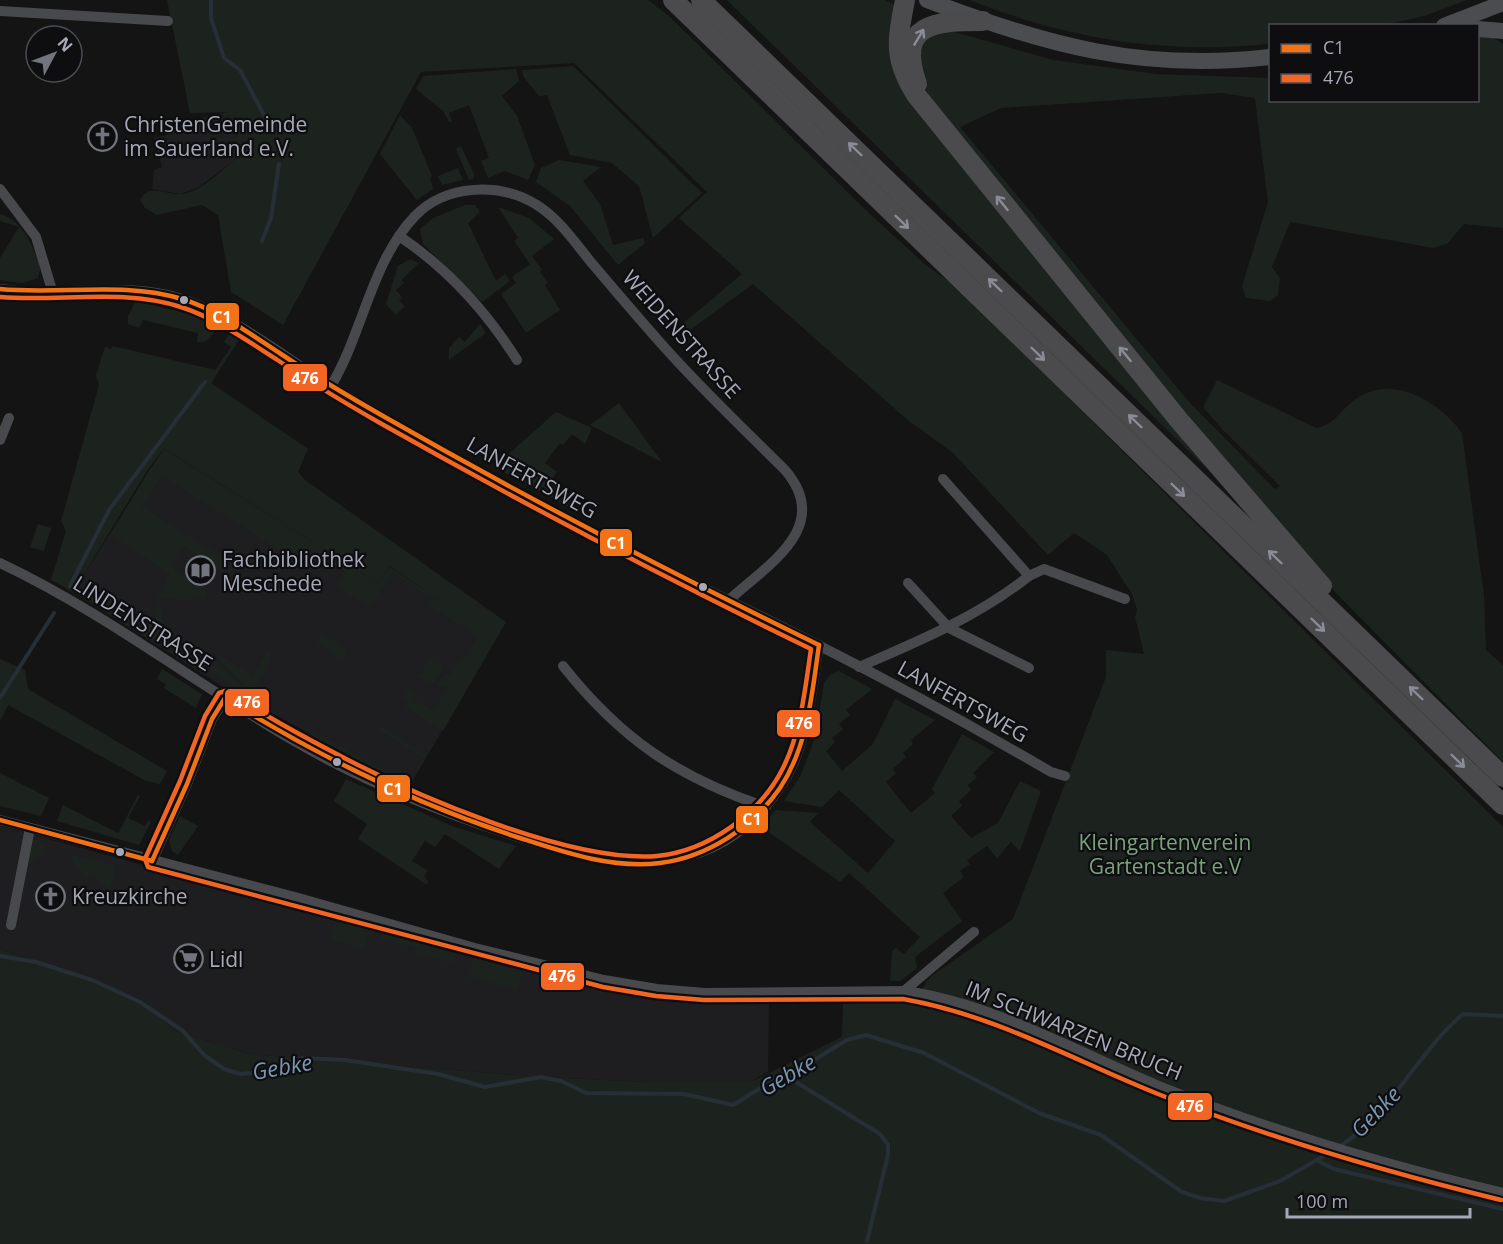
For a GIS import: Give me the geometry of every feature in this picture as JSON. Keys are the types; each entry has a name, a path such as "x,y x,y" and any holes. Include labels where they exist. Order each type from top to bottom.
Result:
{"highway":[{"path":"660,0 800,123"},
{"path":"673,0 1503,805"},
{"path":"701,0 1503,777"},
{"path":"905,0 898,39 900,64 917,96 1178,418 1326,590 1347,627"},
{"path":"942,129 914,73 912,53 916,38 928,26 939,22 983,21"}],"main road":[{"path":"927,0 983,21 1091,52 1179,61 1269,57"},
{"path":"1449,24 1503,3"},
{"path":"1479,28 1503,31"}],"street":[{"path":"0,11 168,21"},
{"path":"0,189 36,237 52,290"},
{"name":"WEIDENSTRASSE","path":"331,386 348,354 385,262 399,236 421,211 450,194 494,191 536,205 564,229 674,358 785,471 797,487 804,506 801,526 786,548 728,601"},
{"path":"399,236 418,249 472,299 517,360"},
{"name":"LANFERTSWEG","path":"0,289 117,290 182,299 227,321 331,386 526,497 819,645 945,711 1051,772 1065,776"},
{"path":"0,440 9,418"},
{"path":"943,478 1029,576"},
{"name":"LINDENSTRASSE","path":"0,563 58,593 324,758 394,792 531,842 625,863 659,863 694,855 735,833 766,807 786,778 797,753 819,645"},
{"path":"859,667 949,628 991,604 1029,576 1044,568 1125,599"},
{"path":"908,583 949,628 1029,668"},
{"path":"563,666 601,709 633,740 695,777 766,807"},
{"path":"152,861 188,784 212,720 225,698"},
{"name":"IM SCHWARZEN BRUCH","path":"0,820 295,897 475,948 604,980 657,989 715,993 903,991 926,994 966,1006 1160,1086 1272,1129 1354,1154 1503,1193"},
{"path":"11,925 30,828"},
{"name":"IM SCHWARZEN BRUCH","path":"903,991 974,932"}],"shaded area":[{"path":"227,112 237,136 236,159 199,187 180,194 152,189 154,170 162,167 154,138 167,135 166,131 184,126 183,122"},
{"path":"164,448 379,582 389,566 497,637 409,787 225,688 73,592"},
{"path":"0,826 585,983 688,999 769,1002 768,1071 751,1082 648,1082 541,1077 249,1054 174,1031 142,1000 0,949"}],"green space":[{"name":"Kleingartenverein Gartenstadt e.V","path":"167,0 648,0 670,17 872,216 927,266 953,284 1503,827 1503,1244 0,1244 0,949 142,1000 174,1031 249,1054 541,1077 648,1082 751,1082 842,1037 843,1003 914,1001 930,977 1013,919 1106,677 1106,650 1144,654 1132,594 1107,555 1074,533 1048,555 952,452 909,421 753,284 686,333 680,326 742,274 679,218 707,192 574,63 421,72 283,325 231,292 218,215 202,205 157,215 145,208 140,200 152,191 179,194 195,190 236,159 237,136 227,112 190,113"},
{"path":"727,0 884,0 894,4 898,10 892,52 1211,464 1206,468"},
{"path":"970,0 1467,0 1424,16 1389,24 1269,24 1269,44 1230,47 1154,45 1117,41 1044,25"},
{"path":"944,29 1053,60 1156,74 1269,78 1269,102 1479,102 1479,37 1493,38 1503,44 1503,228 1464,224 1448,243 1433,248 1290,222 1272,267 1280,278 1278,295 1270,301 1246,298 1242,286 1268,202 1255,98 1221,93 1001,108 960,127 1190,403 1275,489 1280,486 1203,407 1217,380 1316,428 1328,424 1353,401 1368,393 1383,389 1413,394 1441,410 1452,421 1462,433 1484,596 1486,650 1503,665 1503,762 1337,594 950,130 925,88 920,66 924,39"},
{"path":"573,66 702,193 653,238 639,186 612,163 570,155 547,95 539,96 523,76 522,70"},
{"path":"516,69 519,81 502,96 517,116 535,165 528,180 505,171 488,178 481,161 489,158 469,105 449,113 452,121 449,122 444,112 416,89 423,76"},
{"path":"400,115 412,128 432,176 430,178 433,189 417,200 380,154"},
{"path":"461,146 474,174 473,179 469,180 456,149"},
{"path":"559,160 601,167 583,181 600,204 613,245 643,238 645,243 618,265 570,206 536,182 541,168"},
{"path":"458,168 463,180 442,185 438,176"},
{"path":"465,205 475,205 480,212 468,223 496,281 505,274 510,281 482,302 423,244 420,229 433,218"},
{"path":"498,207 529,218 554,239 532,256 542,270 540,272 548,283 545,285 560,310 526,333 501,294 516,283 512,277 530,264 514,241 518,238"},
{"path":"0,214 15,222 26,235 41,266 38,278 22,283 0,280 0,258 19,227 0,221"},
{"path":"410,259 419,263 401,280 404,283 396,290 402,297 399,301 405,306 396,315 386,304 398,266"},
{"path":"136,301 193,315 216,327 209,339 204,342 197,342 198,333 143,320 139,328 128,324 128,316"},
{"path":"480,324 486,333 449,360 449,348 459,337 465,342"},
{"path":"230,332 241,337 211,383 308,449 298,472 305,480 506,622 443,731 405,707 408,702 401,698 407,687 417,693 413,699 433,710 448,687 437,685 446,673 450,675 462,657 465,658 476,639 470,635 472,632 429,606 434,599 392,573 370,607 337,587 346,572 310,550 301,563 162,476 142,507 228,561 222,569 183,546 171,566 208,592 203,600 194,595 190,600 160,598 162,621 169,638 166,640 160,631 155,614 161,591 170,574 110,535 164,450 379,584 389,568 449,606 389,566 379,583 164,448 147,471 73,592 51,580 66,531 61,521 99,385 96,375 105,347 111,349 113,346 215,370 231,347 224,342"},
{"path":"619,403 662,462 590,425"},
{"path":"556,412 592,428 585,444 572,434 563,445 560,443 545,463 557,472 552,479 570,494 567,499 572,504 569,507 494,467"},
{"path":"38,524 51,528 44,551 30,547"},
{"path":"88,594 138,625 149,612 160,637 157,642 87,598"},
{"path":"321,633 348,650 342,660 317,643"},
{"path":"179,638 190,648 185,658 170,644"},
{"path":"268,650 271,659 267,665 269,667 255,687 248,688 219,661 215,652 252,676"},
{"path":"0,659 25,670 28,689 167,771 160,784 146,781 8,705 0,721"},
{"path":"213,659 243,687 231,685 212,673"},
{"path":"429,659 444,668 434,684 418,677"},
{"path":"162,669 202,694 196,708 164,688 166,684 157,679"},
{"path":"839,671 872,689 846,710 850,715 839,724 843,729 832,738 835,742 826,751 842,771 873,744 895,699 935,720 911,740 913,744 903,753 906,757 893,769 896,773 886,782 911,813 935,793 932,789 962,734 994,752 973,773 977,777 968,785 971,790 959,801 962,806 951,816 971,838 998,823 1020,781 1041,791 1020,851 1011,842 997,858 987,846 967,860 970,864 960,871 964,877 943,893 962,921 915,957 917,968 900,981 890,981 892,951 896,948 904,954 920,937 849,873 840,882 760,826 776,810 818,813 810,822 868,873 895,841 839,790 822,807 784,801 801,775 816,735 824,683 830,675"},
{"path":"232,688 265,704 263,708 231,690"},
{"path":"382,727 426,755 424,758 380,730"},
{"path":"312,732 410,783 408,786 310,735"},
{"path":"0,773 59,803 49,798 41,816 0,806"},
{"path":"346,779 452,826 516,846 499,869 445,834 435,847 425,841 412,861 428,871 424,876 428,881 427,885 358,839 367,824 334,801"},
{"path":"138,795 140,796 128,818 145,826 148,820 151,822 139,845 57,821 63,805 118,833"},
{"path":"180,816 198,826 178,855 172,851 169,840"},
{"path":"31,838 39,840 47,852 25,867"},
{"path":"69,854 116,866 110,891 92,874 88,877 77,868"},
{"path":"335,921 369,930 364,948 330,939"},
{"path":"382,933 456,954 454,964 415,953 415,948 381,939"},
{"path":"473,958 523,971 518,990 467,977"}],"waterway":[{"path":"211,0 211,18 224,58 240,70 264,115"},
{"path":"262,241 271,218 279,164"},
{"path":"70,586 109,510 205,382"},
{"path":"0,698 54,613"},
{"name":"Gebke","path":"0,956 36,962 92,980 140,1002 183,1031 204,1055 224,1069 241,1074 262,1072 302,1058 345,1060 438,1074 485,1087 541,1077 561,1081 586,1093 684,1094 733,1105 783,1074 806,1065 847,1040 866,1035 924,1053 1039,1113 1101,1135 1182,1192 1200,1198 1224,1201 1247,1193 1280,1181 1334,1150"},
{"name":"Gebke","path":"1340,1146 1375,1117 1432,1046 1463,1014 1503,1016"},
{"path":"783,1074 880,1134 888,1145 888,1155 867,1241"},
{"path":"1318,1161 1334,1169 1503,1209"}],"transit line":[{"name":"C1","path":"0,289 137,291 182,299 208,309 357,401 490,476 653,562 819,645"},
{"name":"476","path":"0,297 137,298 181,307 206,317 367,415 487,482 811,649 798,725 783,768 773,785 746,815 713,838 695,847 657,856 621,855 536,837 490,822 445,805 364,768 297,733 240,697 225,691 219,693 205,716 180,781 145,859 148,867 603,987 656,996 704,1000 903,999 937,1006 1002,1027 1126,1081 1243,1125 1371,1166 1501,1200"},
{"name":"C1","path":"225,698 333,760 407,795 484,826 556,850 608,862 660,863 695,854 728,838 757,815 780,788 797,755 803,737 819,645"},
{"name":"C1","path":"152,861 187,784 212,719 225,698"},
{"name":"C1","path":"0,820 152,861"}],"place":[{"name":"ChristenGemeinde im Sauerland e.V.","path":"103,136"},
{"name":"Fachbibliothek Meschede","path":"201,571"},
{"name":"Kreuzkirche","path":"51,896"},
{"name":"Lidl","path":"188,959"}]}
